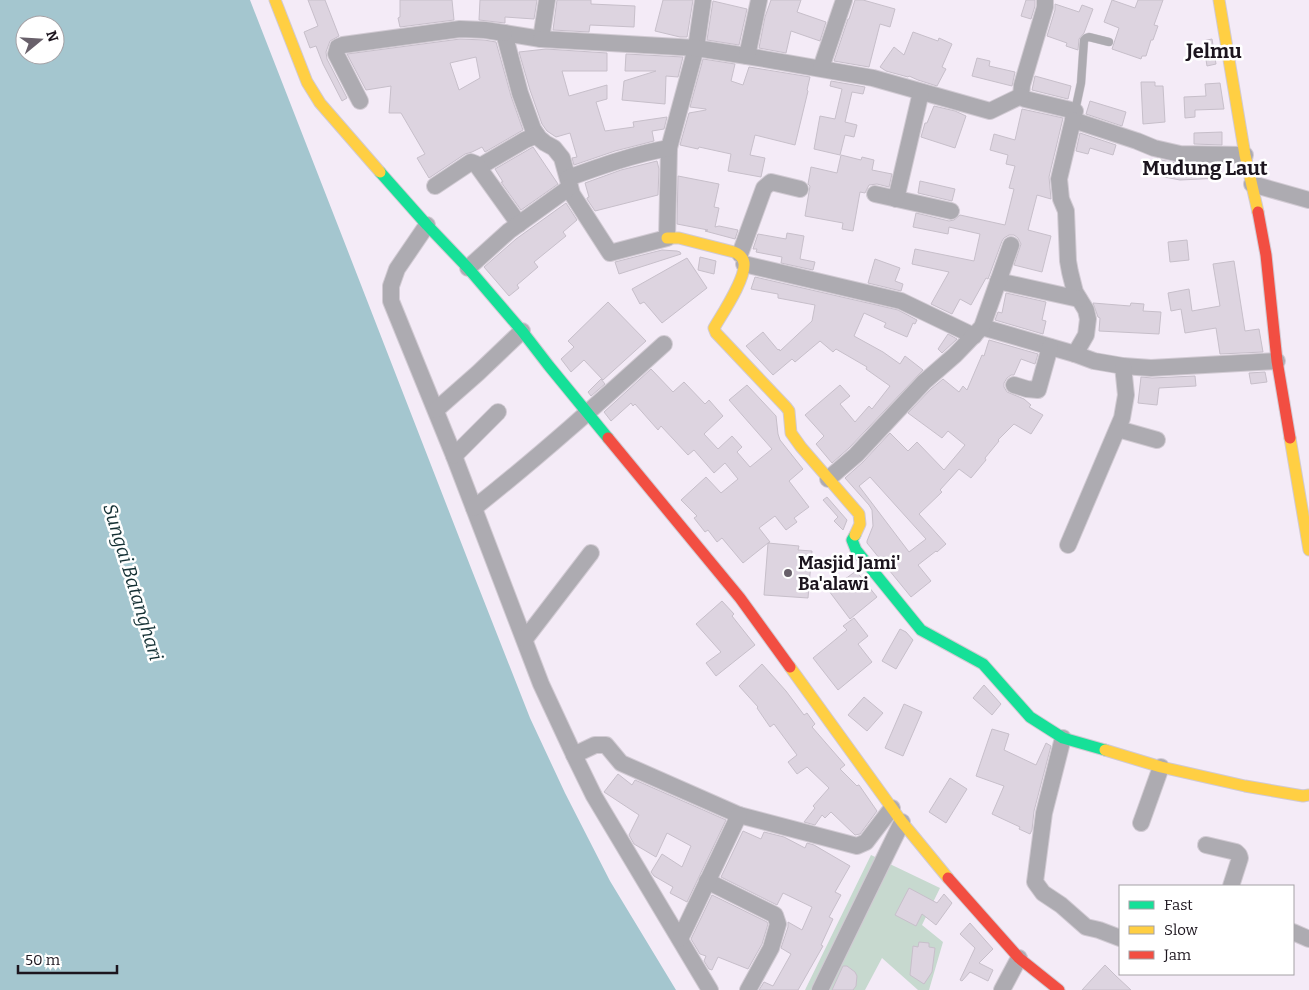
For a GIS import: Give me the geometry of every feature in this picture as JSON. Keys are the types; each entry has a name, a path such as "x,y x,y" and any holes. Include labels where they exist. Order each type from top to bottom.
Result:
{"street":[{"path":"275,0 307,82 320,103 522,331 740,598 902,822 943,873 1019,958 1059,990"},
{"path":"542,39 547,0"},
{"path":"667,238 669,148 696,48 703,0"},
{"path":"747,56 759,0"},
{"path":"821,68 844,0"},
{"path":"1021,96 1022,85 1045,7 1045,0"},
{"path":"1219,0 1245,155 1266,255 1277,361 1309,550"},
{"path":"360,100 336,54 338,47 460,29 485,30 542,39 696,48 873,78 990,111 1021,96"},
{"path":"504,33 520,93 533,129 544,143 554,148 562,158 572,194 610,253 667,238 679,238 734,252 742,259 901,301 978,331 1050,347 1094,361 1123,366 1151,368 1277,361"},
{"path":"896,199 921,92"},
{"path":"1021,96 1154,148 1180,154 1245,155"},
{"path":"1074,116 1059,180 1061,199 1066,211 1068,261 1073,286 1086,310 1088,319 1086,335 1075,354"},
{"path":"479,167 537,135"},
{"path":"468,268 509,231 569,183 629,157 669,148"},
{"path":"435,186 471,162 476,164 519,224"},
{"path":"800,189 771,182 764,188 742,259 742,274 714,328 725,344 786,407 791,433 801,448 859,514 861,525 852,540 856,550 914,622 931,638 983,664 1030,717 1063,738 1161,767 1245,786 1303,796 1309,795"},
{"path":"1253,190 1309,200"},
{"path":"875,194 951,211"},
{"path":"428,225 396,270 391,286 391,301 436,410 541,684 594,796 710,990"},
{"path":"828,479 856,454 924,382 955,355 978,331 1011,245"},
{"path":"998,281 1079,299"},
{"path":"436,410 522,331"},
{"path":"474,508 506,484 664,344"},
{"path":"1014,385 1038,390 1050,347"},
{"path":"1068,545 1122,418 1126,395 1123,366"},
{"path":"454,456 498,412"},
{"path":"1118,429 1157,440"},
{"path":"525,639 591,553"},
{"path":"1063,738 1044,813 1035,882 1043,893 1062,906 1086,927 1119,938"},
{"path":"574,755 595,745 606,745 621,763 739,815 857,846 866,842 892,808"},
{"path":"1141,823 1161,767"},
{"path":"680,939 739,815"},
{"path":"820,990 902,822"},
{"path":"1206,845 1236,852 1239,855 1240,858 1231,885"},
{"path":"707,881 775,914 778,924 771,948 748,990"},
{"path":"1294,932 1309,939"},
{"path":"1002,990 1019,958"}],"lane":[{"path":"1074,116 1081,83 1084,40 1089,37 1110,42"}],"green space":[{"path":"871,855 940,888 922,925 943,942 929,990 918,990 882,958 865,990 805,990"}],"water":[{"name":"Sungai Batanghari","path":"0,0 250,0 530,718 565,793 610,881 676,990 0,990"}],"building":[{"path":"308,0 325,0 339,36 330,41 326,52 327,59 347,98 342,101 316,46 310,48 304,32 318,26"},
{"path":"400,0 452,0 454,20 400,27 398,18 400,17"},
{"path":"480,0 537,0 534,19 505,17 505,23 479,20"},
{"path":"557,0 591,0 591,4 635,6 634,27 590,25 589,32 553,30"},
{"path":"663,0 693,0 687,37 655,31"},
{"path":"771,0 801,0 797,12 826,22 820,41 791,31 786,53 759,48 765,17"},
{"path":"855,0 863,0 895,9 890,27 880,24 869,67 834,61"},
{"path":"1026,0 1035,0 1031,19 1021,16"},
{"path":"1112,0 1135,8 1138,0 1163,0 1154,25 1158,26 1153,40 1151,40 1146,56 1142,56 1141,59 1112,49 1119,28 1104,22"},
{"path":"713,1 747,9 739,45 707,40"},
{"path":"1055,4 1079,12 1082,5 1093,9 1084,33 1079,39 1078,50 1066,46 1067,43 1047,36"},
{"path":"913,32 938,41 939,38 952,44 942,67 946,69 937,86 909,76 886,71 880,67 894,47 904,55"},
{"path":"460,39 496,42 523,130 485,152 482,147 465,154 429,178 417,158 425,154 401,113 389,113 391,86 366,90 347,54","holes":["476,57 480,78 459,90 450,63"]},
{"path":"1212,39 1216,64 1207,66 1203,41"},
{"path":"546,49 607,53 607,71 562,71 569,96 607,85 607,99 596,102 605,131 634,127 633,122 667,117 664,129 652,131 654,141 615,151 574,165 572,158 577,157 570,133 556,137 547,131 542,124 519,52"},
{"path":"626,54 683,57 678,77 666,76 665,104 622,100 624,81 656,71 625,71"},
{"path":"977,58 990,61 989,66 1015,72 1012,86 972,76"},
{"path":"703,59 735,64 731,81 743,85 749,67 810,77 795,145 755,135 750,155 765,158 761,177 728,171 731,154 680,145 689,113 706,110 690,107"},
{"path":"1035,76 1071,86 1068,99 1032,90"},
{"path":"831,81 865,87 863,94 852,92 845,122 857,125 854,137 845,135 840,155 814,149 820,116 835,119 842,89 830,86"},
{"path":"1141,82 1155,82 1155,86 1163,86 1165,122 1143,124"},
{"path":"1220,83 1224,109 1195,110 1195,117 1185,118 1184,97 1206,96 1205,84"},
{"path":"1090,101 1126,112 1122,126 1086,114"},
{"path":"934,106 966,116 955,148 921,137 925,123 927,123"},
{"path":"1022,109 1063,118 1049,177 1051,199 1037,195 1028,230 1051,236 1042,272 1014,265 1021,244 1014,235 1009,235 1002,241 988,279 986,278 971,305 960,299 952,314 931,304 949,272 912,264 915,249 974,261 980,234 949,227 948,234 913,227 916,213 949,221 954,220 960,215 1005,225 1014,189 1009,188 1015,166 1006,164 1008,155 990,150 994,134 1015,140"},
{"path":"1222,132 1222,145 1194,144 1194,133"},
{"path":"1080,133 1116,145 1113,155 1090,148 1088,154 1076,151"},
{"path":"533,147 558,184 521,210 501,182 503,182 495,169"},
{"path":"841,155 861,160 862,157 874,160 872,170 892,174 889,187 877,184 869,185 865,193 860,192 853,231 842,229 843,223 805,216 811,167 837,173"},
{"path":"1157,159 1180,164 1221,165 1222,178 1180,180 1154,175"},
{"path":"657,161 659,169 658,195 595,211 587,199 589,197 585,183 621,170"},
{"path":"678,176 719,184 714,207 719,208 715,227 719,226 738,230 735,239 705,231 708,230 677,224"},
{"path":"920,181 955,189 952,201 918,193"},
{"path":"566,203 577,220 563,232 566,236 534,262 538,267 517,285 519,288 509,296 484,267 516,239"},
{"path":"787,233 804,236 800,259 815,262 813,270 781,263 782,257 756,252 757,249 753,249 758,234 786,239"},
{"path":"1187,240 1189,260 1170,262 1168,242"},
{"path":"662,250 677,251 681,254 619,274 615,262"},
{"path":"700,257 716,261 714,274 698,270"},
{"path":"687,258 707,288 662,323 644,302 640,304 632,289"},
{"path":"875,259 900,268 895,281 903,284 901,291 868,283"},
{"path":"1234,261 1245,331 1259,329 1263,352 1220,354 1216,328 1185,333 1181,309 1171,311 1168,293 1189,289 1192,311 1220,306 1213,264"},
{"path":"755,277 898,310 917,320 915,324 913,323 907,337 884,327 886,323 864,313 854,336 900,364 905,356 923,370 849,448 832,463 816,444 824,436 805,415 840,385 850,396 840,404 855,422 869,406 872,409 890,386 866,369 867,367 836,349 833,352 820,341 795,362 792,359 773,375 746,346 763,332 780,351 812,321 815,305 778,298 778,294 751,289"},
{"path":"1006,293 1046,302 1042,320 1046,321 1043,334 995,320 998,312 1002,313"},
{"path":"608,302 646,341 603,380 584,360 571,372 561,359 574,347 568,341"},
{"path":"1093,303 1130,306 1131,303 1144,304 1143,311 1161,312 1159,334 1099,331 1100,318"},
{"path":"948,334 957,339 942,353 938,349"},
{"path":"989,340 1038,354 1035,364 1021,359 1014,375 1007,378 1004,387 1007,392 1024,399 1031,405 1029,407 1043,415 1031,434 1014,424 998,440 985,458 986,460 971,478 959,469 940,490 942,492 919,514 946,544 918,565 931,581 911,597 867,543 873,526 872,510 845,478 890,433 908,451 917,442 944,470 965,445 948,431 942,438 908,413 943,379 959,392 963,386 967,390 982,355 984,356","holes":["870,477 926,539 909,552 859,486"]},
{"path":"651,369 673,392 684,382 705,404 709,400 723,416 704,434 718,449 732,436 742,447 737,452 750,467 772,449 729,400 747,385 776,416 780,440 803,469 789,481 809,507 794,518 797,522 786,530 775,516 759,528 770,542 743,563 722,538 717,542 708,530 705,532 694,518 697,516 681,500 706,477 721,493 738,479 725,463 714,473 694,450 688,455 661,426 658,430 635,404 633,406 631,403 611,421 604,412"},
{"path":"1265,372 1267,382 1251,384 1249,373"},
{"path":"1195,376 1196,386 1159,388 1157,405 1138,403 1141,377"},
{"path":"601,379 605,384 591,396 588,392"},
{"path":"827,497 847,520 843,530 834,521 838,517 823,500"},
{"name":"Masjid Jami' Ba'alawi","path":"768,543 799,546 798,550 812,551 808,598 764,595"},
{"path":"856,571 877,597 850,619 829,591"},
{"path":"722,601 734,614 732,616 755,645 716,676 706,663 721,652 696,624"},
{"path":"854,618 868,636 858,644 872,662 838,690 813,658 847,630 843,626"},
{"path":"900,629 906,632 913,640 896,669 882,661"},
{"path":"762,664 804,715 807,713 815,724 812,727 845,765 840,769 857,786 859,785 877,811 860,834 855,835 831,812 825,818 822,815 815,825 804,822 815,808 813,806 829,788 807,767 797,774 788,762 797,755 774,724 770,727 758,707 739,686"},
{"path":"984,685 1001,704 992,715 973,698"},
{"path":"864,697 883,713 867,731 848,715"},
{"path":"904,704 922,712 903,756 885,748"},
{"path":"992,729 1009,734 1004,750 1036,765 1046,743 1051,746 1030,834 1019,829 1020,827 992,814 1004,786 976,776"},
{"path":"618,774 632,785 635,780 726,820 687,902 670,893 673,887 654,876 651,872 662,854 682,867 691,846 667,833 656,857 634,844 629,835 639,815 604,792"},
{"path":"950,778 967,789 946,823 929,812"},
{"path":"743,831 761,839 764,832 784,837 805,848 807,843 814,845 850,866 835,892 841,895 829,917 833,919 821,945 823,946 798,990 759,990 764,982 773,986 791,954 781,948 788,922 802,930 812,907 783,893 777,905 721,877"},
{"path":"909,888 937,903 944,894 952,903 936,925 922,914 916,926 895,915"},
{"path":"712,895 768,924 762,944 748,969 718,957 712,970 709,969 704,961 706,956 700,954 691,939"},
{"path":"970,923 993,949 979,963 993,970 988,981 970,972 962,981 960,980 975,948 960,934"},
{"path":"919,942 929,943 929,947 935,948 932,972 924,984 910,975 913,946 918,947"},
{"path":"1105,965 1116,976 1131,990 1082,990"},
{"path":"843,966 847,966 855,972 857,976 856,986 853,990 832,990"}],"traffic: fast":[{"path":"380,172 468,268 522,331 608,438"},
{"path":"855,535 852,540 856,550 921,630 983,664 1030,717 1063,738 1105,750"}],"traffic: slow":[{"path":"275,0 307,82 320,103 380,172"},
{"path":"1219,0 1245,155 1258,212"},
{"path":"667,238 679,238 734,252 742,257 744,270 733,296 714,328 716,333 789,411 791,433 859,514 860,524 855,535"},
{"path":"1290,438 1309,550"},
{"path":"790,667 902,822 948,878"},
{"path":"1105,750 1161,767 1245,786 1303,796 1309,795"}],"traffic: jam":[{"path":"1258,212 1266,255 1277,361 1290,438"},
{"path":"608,438 740,598 790,667"},
{"path":"948,878 1019,958 1059,990"}],"place":[{"name":"Masjid Jami' Ba'alawi","path":"788,573"}],"district":[{"name":"Jelmu","path":"1214,51"},
{"name":"Mudung Laut","path":"1205,168"}]}
